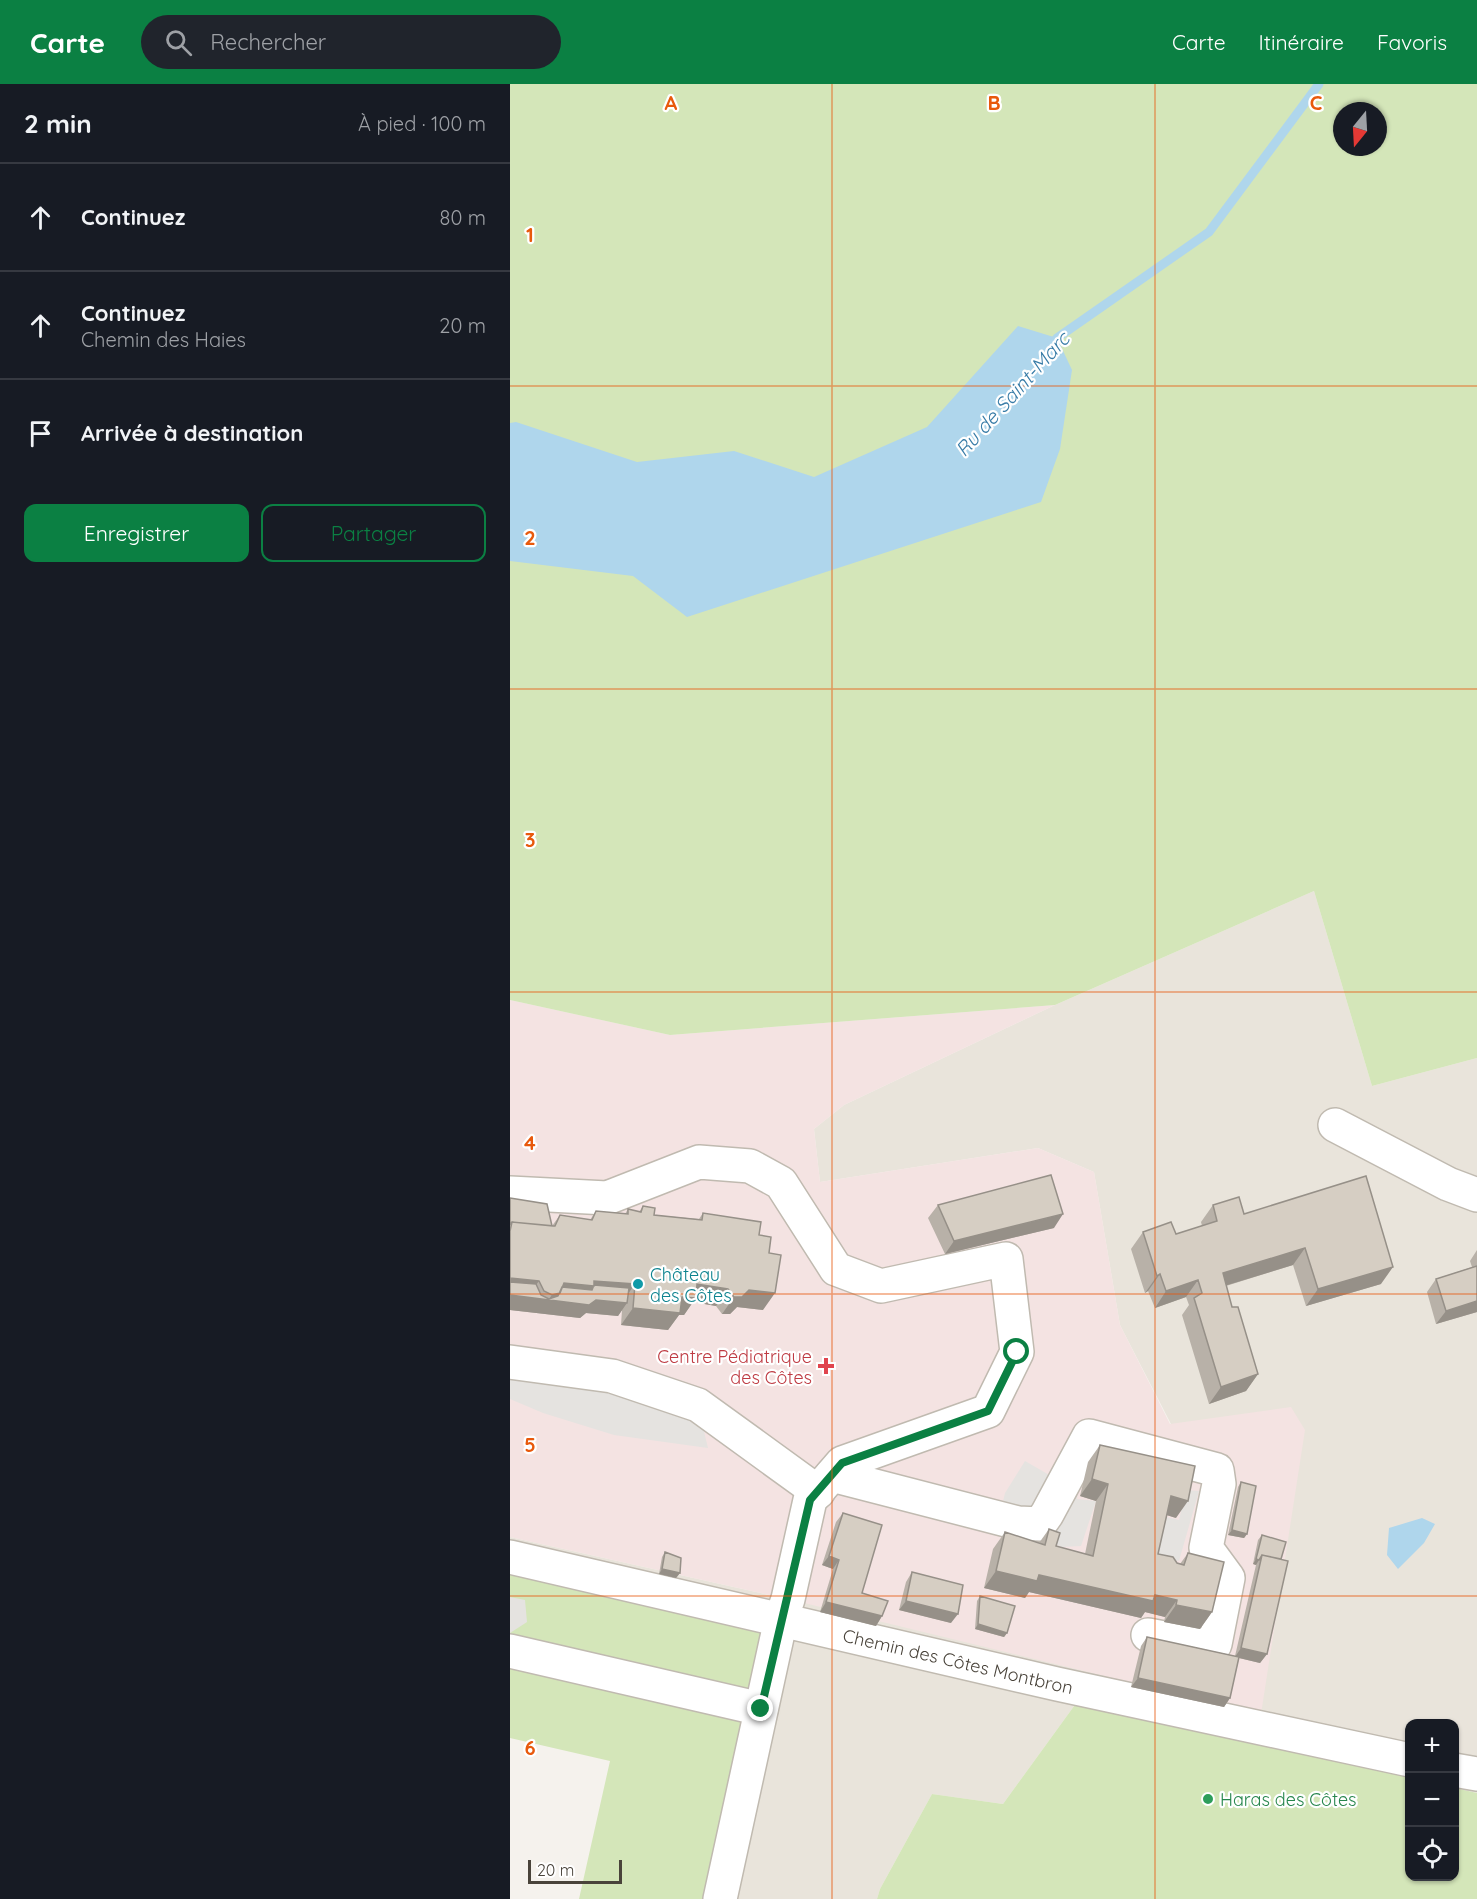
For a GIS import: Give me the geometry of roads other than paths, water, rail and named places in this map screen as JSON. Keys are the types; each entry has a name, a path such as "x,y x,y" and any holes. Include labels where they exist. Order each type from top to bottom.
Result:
{"street":[{"path":"1335,1125 1448,1184 1477,1195"},
{"path":"510,1193 607,1198 699,1162 750,1166 781,1183 836,1269 880,1286 1006,1259 1017,1352 988,1411 842,1463 810,1500 788,1599 781,1619 720,1899"},
{"path":"510,1362 612,1376 698,1405 825,1483 1018,1522 1040,1524 1089,1436 1217,1470 1219,1484 1206,1548 1228,1578 1215,1644 1208,1646 1148,1635"},
{"name":"Chemin des Côtes Montbron","path":"510,1557 1057,1684 1405,1759"},
{"path":"510,1651 761,1709"},
{"path":"1459,1771 1477,1774"}],"water":[{"path":"1018,326 1057,338 1072,370 1060,449 1041,502 687,617 633,576 510,561 510,423 516,422 637,462 734,451 814,477 927,427"},
{"path":"1422,1518 1435,1524 1424,1543 1398,1569 1387,1555 1389,1528"}],"waterway":[{"name":"Ru de Saint-Marc","path":"1050,347 1057,338 1209,232 1319,84"}],"place":[{"name":"Château des Côtes","path":"638,1284"},
{"name":"Centre Pédiatrique des Côtes","path":"826,1366"},
{"name":"Haras des Côtes","path":"1208,1799"}]}
